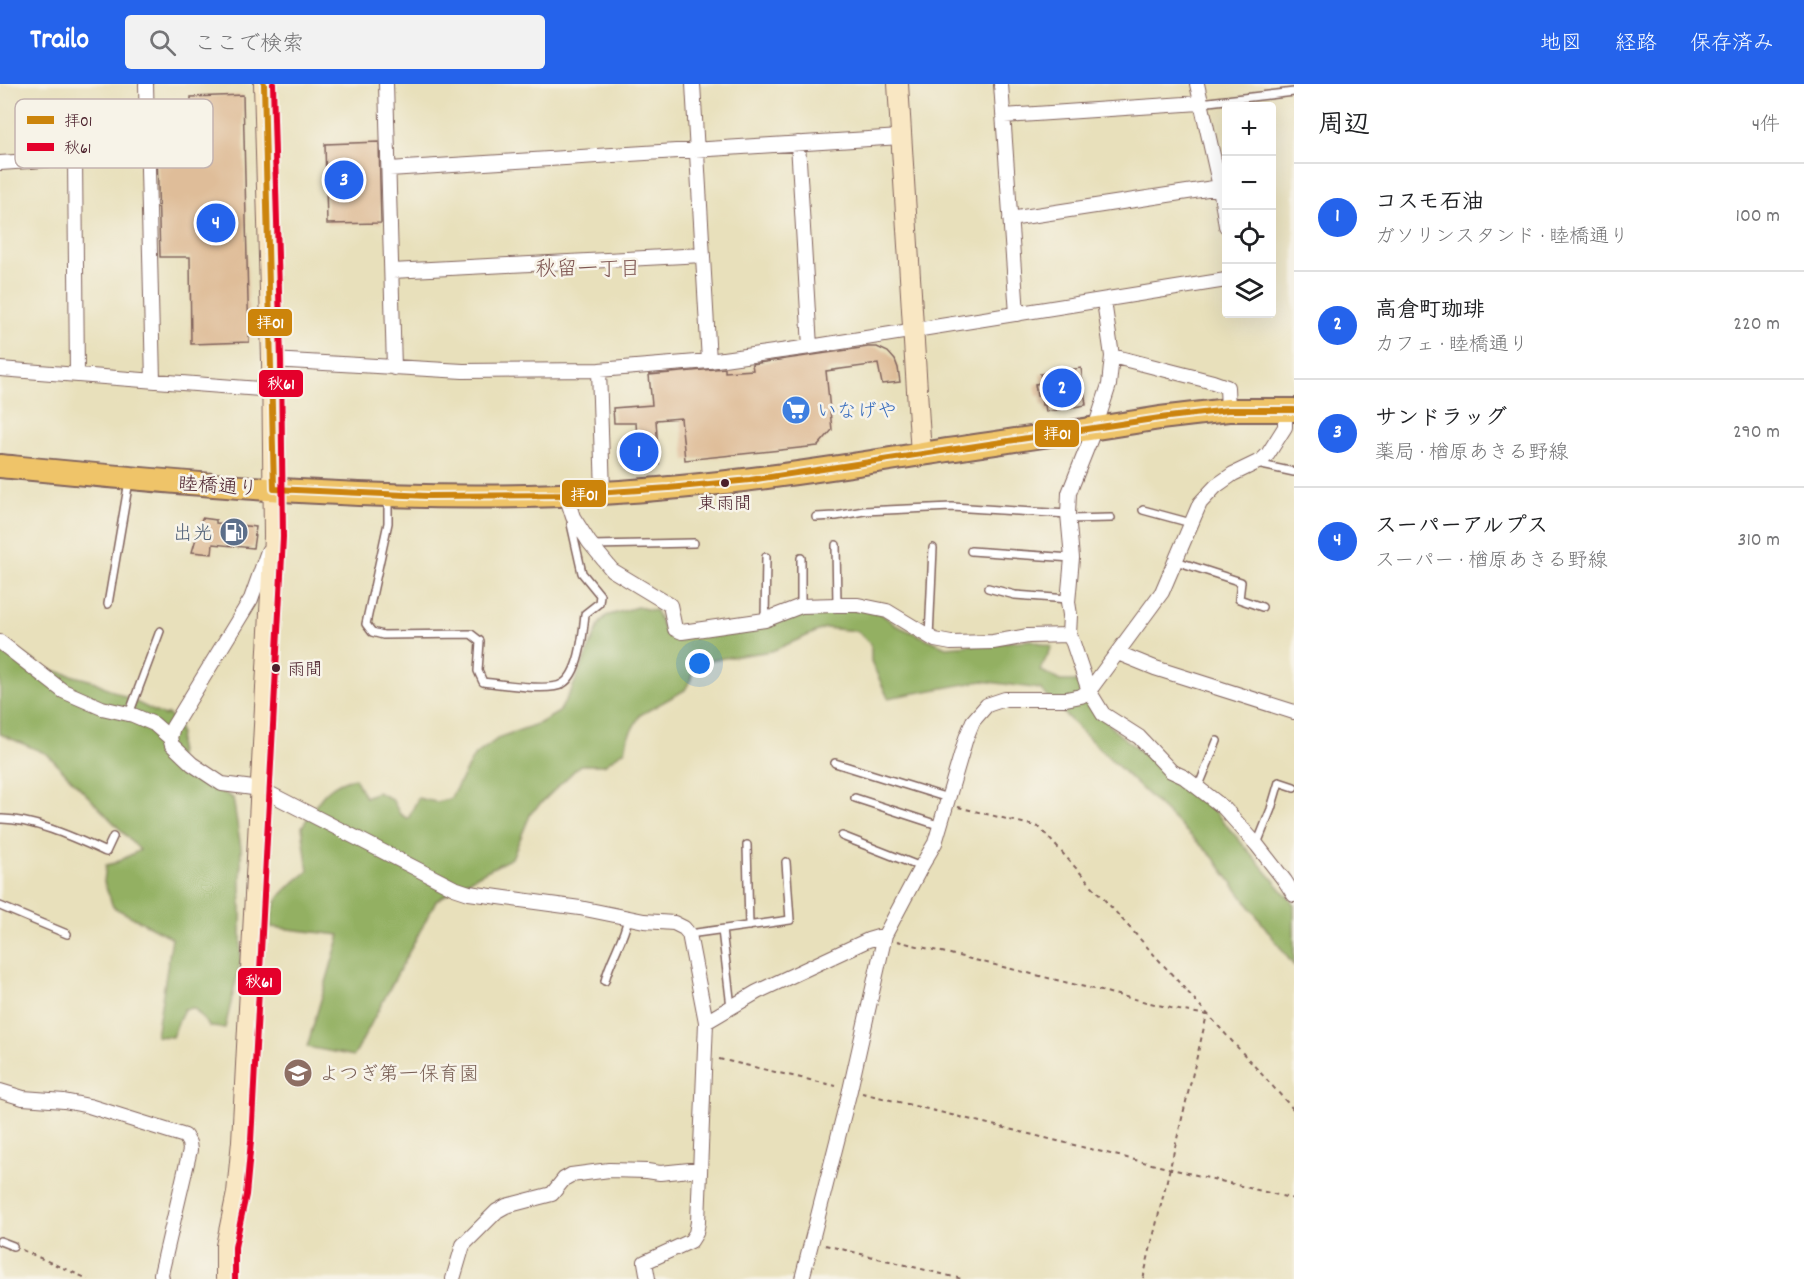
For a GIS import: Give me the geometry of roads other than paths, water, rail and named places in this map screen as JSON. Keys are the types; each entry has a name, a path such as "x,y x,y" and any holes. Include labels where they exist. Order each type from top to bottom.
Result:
{"main road":[{"path":"226,1279 226,1246 237,1193 242,1141 274,537 273,390 264,84"},
{"path":"898,84 921,455"},
{"name":"睦橋通り","path":"0,466 274,489 388,495 566,495 750,480 1160,418 1228,410 1289,410"}],"street":[{"path":"146,84 146,99"},
{"path":"386,84 394,368"},
{"path":"693,84 710,361"},
{"path":"1001,84 1017,314"},
{"path":"1197,84 1224,210"},
{"path":"1004,116 1200,103"},
{"path":"389,169 901,137"},
{"path":"798,143 810,347"},
{"path":"0,163 15,162"},
{"path":"75,168 77,375"},
{"path":"148,168 153,381"},
{"path":"1010,219 1220,187"},
{"path":"392,272 703,255"},
{"path":"272,360 463,371 598,370 710,361 1222,281"},
{"path":"1104,301 1112,356 1109,385 1069,494 1068,517 1072,558 1068,599 1069,635 1089,691 1103,714 1138,737 1171,771 1184,777 1224,808 1257,845 1294,895"},
{"path":"1112,356 1227,387 1228,410"},
{"path":"0,369 273,390"},
{"path":"598,370 603,493"},
{"path":"802,1279 850,1090 885,935 935,843 973,721 987,705 1005,699 1066,699 1081,696 1089,691 1162,592 1200,503 1216,486 1233,474 1262,460 1268,454 1285,427 1289,410"},
{"path":"566,495 573,517 612,570 670,605 675,629 682,632 765,620 801,606 858,605 887,610 928,637 951,643 993,642 1028,636 1069,635"},
{"path":"274,537 251,599 173,727 170,738 172,745 192,764 222,784 261,789 454,888 469,893 674,923 684,928 689,934 706,1022 698,1222 696,1233 691,1241 645,1262 648,1279"},
{"path":"0,642 63,691 102,708 129,714 154,724 170,738"},
{"path":"1118,653 1155,668 1294,712"},
{"path":"706,1022 757,992 868,940 885,935"},
{"path":"0,1091 23,1098 64,1101 89,1106 184,1136 189,1143 190,1150 161,1274 162,1279"},
{"path":"453,1279 463,1245 496,1210 552,1194 564,1179 571,1175 609,1170 660,1173 700,1169"}],"lane":[{"path":"1200,103 1294,92"},
{"path":"1254,464 1294,472"},
{"path":"108,604 130,478"},
{"path":"388,495 388,523 366,624 372,632 383,635 471,634 480,641 478,671 483,682 544,687 561,686 574,670 583,634 585,614 599,603 600,595 582,573 571,524 573,517"},
{"path":"816,517 864,511 952,507 1068,517 1111,518"},
{"path":"1143,510 1191,523"},
{"path":"592,545 694,543"},
{"path":"836,545 837,605"},
{"path":"928,637 933,548"},
{"path":"971,551 1072,558"},
{"path":"765,620 766,557"},
{"path":"801,558 801,606"},
{"path":"1176,561 1241,582 1239,599 1262,607"},
{"path":"988,588 1015,595 1068,599"},
{"path":"129,714 160,631"},
{"path":"1198,788 1217,741"},
{"path":"835,764 948,801"},
{"path":"1257,845 1279,782 1294,787"},
{"path":"855,798 941,826"},
{"path":"0,819 28,822 106,852 113,837"},
{"path":"842,836 921,867"},
{"path":"747,845 749,926"},
{"path":"689,934 790,920 786,862"},
{"path":"0,906 67,934"},
{"path":"605,981 626,930 628,918"},
{"path":"722,930 731,1007"},
{"path":"0,1241 13,1246"}],"place":[{"name":"サンドラッグ","path":"344,180"},
{"name":"スーパーアルプス","path":"216,223"},
{"name":"高倉町珈琲","path":"1062,388"},
{"name":"いなげや","path":"796,410"},
{"name":"コスモ石油","path":"639,452"},
{"name":"東雨間","path":"725,483"},
{"name":"出光","path":"234,532"},
{"name":"雨間","path":"276,668"},
{"name":"よつぎ第一保育園","path":"298,1073"}],"district":[{"name":"秋留一丁目","path":"588,268"}]}
